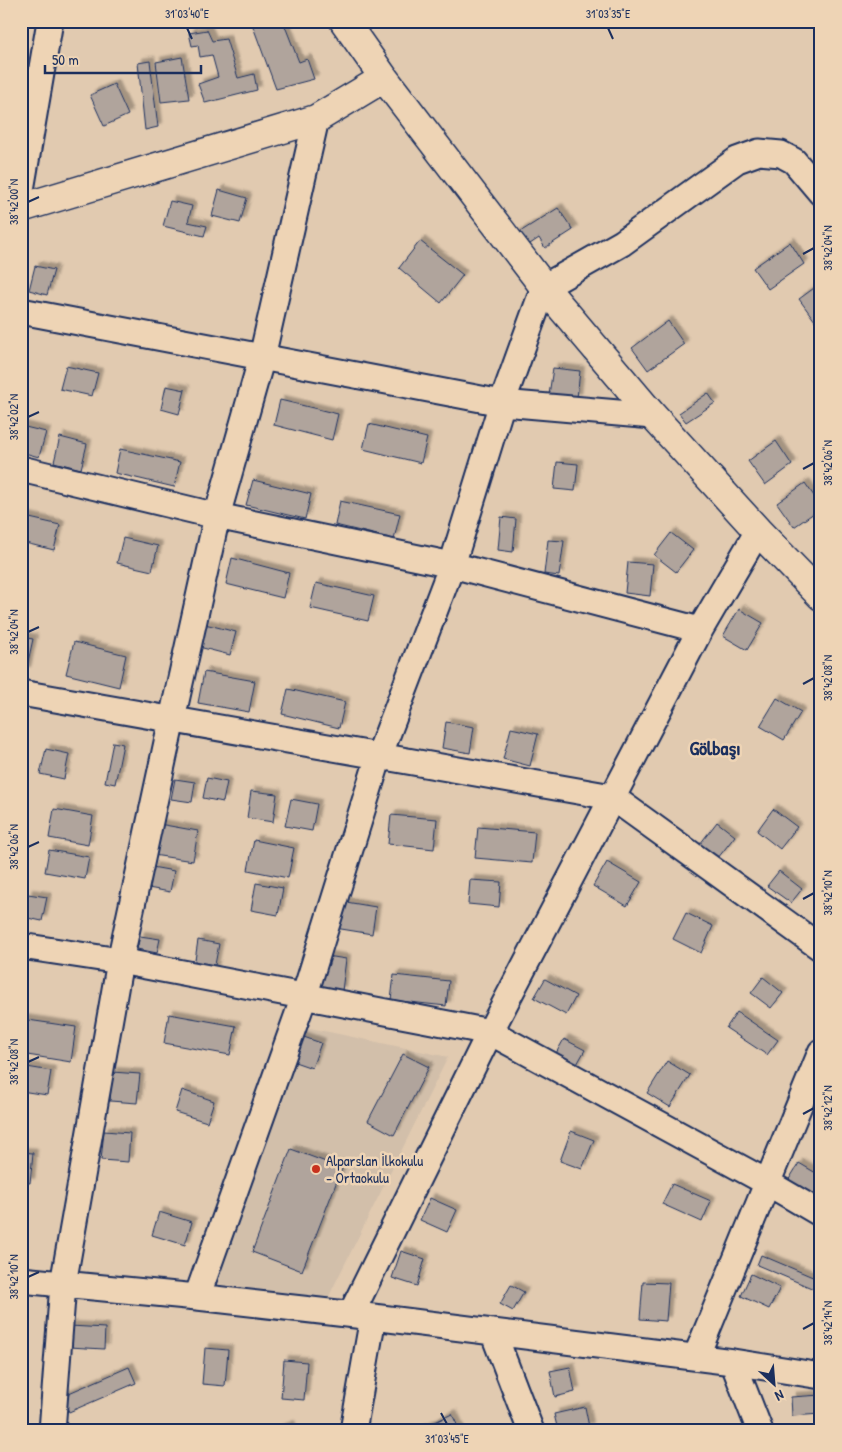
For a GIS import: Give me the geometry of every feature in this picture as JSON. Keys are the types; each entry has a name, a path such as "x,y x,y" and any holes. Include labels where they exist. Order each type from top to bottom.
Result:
{"street":[{"path":"21,190 50,21"},
{"path":"344,21 384,78 544,287 653,416 758,531 821,596"},
{"path":"21,208 316,119 384,78"},
{"path":"52,1431 63,1284 120,961 217,516 262,357 316,119"},
{"path":"197,1297 304,997 378,756 452,566 502,403 544,287 622,243 737,160 759,152 781,154 794,161 821,193"},
{"path":"21,311 502,403 653,416"},
{"path":"21,469 217,516 452,566 700,630"},
{"path":"353,1431 362,1316 490,1032 700,630 758,531"},
{"path":"21,693 612,797 821,948"},
{"path":"21,946 120,961 490,1032 768,1183 821,1214"},
{"path":"696,1357 821,1052"},
{"path":"21,1280 197,1297 362,1316 696,1357 821,1376"},
{"path":"493,1332 531,1431"},
{"path":"732,1362 760,1431"}],"shaded area":[{"name":"Alparslan İlkokulu - Ortaokulu","path":"286,1023 448,1057 327,1300 204,1282"}],"building":[{"path":"251,21 283,21 299,62 307,59 314,79 276,89"},
{"path":"207,30 212,41 226,39 238,78 254,74 257,90 205,103 198,84 218,77 212,55 200,57 198,45 192,46 189,33"},
{"path":"182,57 189,99 161,102 156,62"},
{"path":"150,61 158,127 145,130 138,63"},
{"path":"114,84 128,115 104,126 90,95"},
{"path":"219,190 247,198 240,223 212,216"},
{"path":"170,201 192,206 188,222 207,226 204,236 163,226"},
{"path":"558,208 573,230 545,248 539,238 524,248 515,235"},
{"path":"420,241 463,275 441,303 399,268"},
{"path":"790,242 804,264 768,289 753,268"},
{"path":"35,266 54,270 47,295 29,290"},
{"path":"821,283 821,316 815,321 799,299"},
{"path":"668,321 684,344 648,370 632,348"},
{"path":"66,366 98,373 92,396 60,389"},
{"path":"553,368 580,371 577,398 549,395"},
{"path":"166,386 185,390 179,414 161,409"},
{"path":"708,393 715,403 686,422 679,413"},
{"path":"280,400 338,414 332,440 274,425"},
{"path":"369,424 427,438 421,463 363,449"},
{"path":"21,426 46,432 39,457 21,452"},
{"path":"60,437 87,444 81,469 54,462"},
{"path":"776,441 792,465 765,485 748,461"},
{"path":"120,449 180,462 174,487 115,473"},
{"path":"557,462 578,464 575,491 554,489"},
{"path":"253,480 311,494 305,519 246,505"},
{"path":"805,483 821,508 794,527 777,503"},
{"path":"340,501 400,514 394,539 335,525"},
{"path":"21,516 60,525 54,550 21,542"},
{"path":"501,517 516,519 513,552 498,550"},
{"path":"671,533 693,550 676,572 654,555"},
{"path":"123,538 158,546 152,571 117,563"},
{"path":"548,540 564,541 559,576 544,574"},
{"path":"232,558 289,573 283,598 226,584"},
{"path":"628,562 653,564 650,596 625,593"},
{"path":"316,583 374,596 368,621 310,608"},
{"path":"739,609 763,623 747,650 723,636"},
{"path":"205,624 236,632 230,655 199,647"},
{"path":"21,637 33,639 26,671 21,671"},
{"path":"74,642 126,655 119,687 66,674"},
{"path":"204,672 255,681 249,712 198,703"},
{"path":"288,689 345,702 339,728 282,714"},
{"path":"777,698 801,712 784,740 760,726"},
{"path":"446,722 474,727 470,753 442,748"},
{"path":"511,728 538,734 530,766 503,759"},
{"path":"113,742 123,744 115,784 105,782"},
{"path":"46,749 69,754 64,779 40,774"},
{"path":"207,778 227,782 223,802 203,798"},
{"path":"175,779 195,782 192,802 171,799"},
{"path":"251,791 277,794 273,822 247,818"},
{"path":"291,799 317,804 312,831 285,826"},
{"path":"54,809 93,816 88,845 49,838"},
{"path":"773,809 797,827 780,849 757,831"},
{"path":"391,815 437,819 434,849 388,844"},
{"path":"717,822 735,836 718,858 700,844"},
{"path":"159,824 198,831 193,861 153,855"},
{"path":"478,827 535,832 532,863 475,858"},
{"path":"254,840 294,848 288,878 248,870"},
{"path":"49,850 89,857 85,879 45,872"},
{"path":"607,862 641,882 627,906 593,886"},
{"path":"152,867 174,871 170,892 148,888"},
{"path":"779,871 802,889 791,903 767,886"},
{"path":"470,880 501,882 499,907 468,904"},
{"path":"256,883 283,888 278,915 251,910"},
{"path":"28,894 47,897 42,921 23,917"},
{"path":"340,901 376,907 372,934 335,928"},
{"path":"686,913 713,926 701,953 673,939"},
{"path":"140,936 160,939 157,953 137,949"},
{"path":"198,940 219,944 214,970 194,967"},
{"path":"321,955 346,959 342,991 316,988"},
{"path":"394,975 449,981 446,1006 391,1000"},
{"path":"763,977 783,993 771,1008 751,993"},
{"path":"545,979 576,996 566,1015 534,998"},
{"path":"737,1012 778,1040 767,1055 726,1028"},
{"path":"169,1014 236,1026 230,1055 164,1043"},
{"path":"21,1019 76,1027 71,1062 21,1054"},
{"path":"298,1035 321,1043 312,1068 289,1060"},
{"path":"564,1039 585,1050 571,1075 550,1064"},
{"path":"403,1054 429,1067 394,1135 368,1121"},
{"path":"667,1061 690,1075 670,1107 647,1093"},
{"path":"21,1066 51,1071 47,1095 21,1091"},
{"path":"112,1072 140,1074 137,1103 110,1101"},
{"path":"182,1090 214,1101 207,1122 175,1112"},
{"path":"104,1131 130,1133 128,1162 101,1160"},
{"path":"571,1131 594,1140 582,1169 560,1161"},
{"path":"291,1149 342,1168 302,1271 252,1252"},
{"path":"21,1152 33,1153 30,1183 21,1182"},
{"path":"799,1163 821,1176 821,1200 788,1181"},
{"path":"672,1184 711,1201 702,1222 662,1204"},
{"path":"430,1198 457,1210 447,1232 420,1220"},
{"path":"159,1212 192,1222 185,1245 152,1235"},
{"path":"401,1251 425,1259 417,1286 392,1278"},
{"path":"761,1255 815,1278 821,1265 821,1292 757,1265"},
{"path":"751,1274 780,1288 769,1309 741,1296"},
{"path":"643,1282 669,1283 666,1321 640,1319"},
{"path":"511,1285 524,1292 513,1311 500,1304"},
{"path":"70,1326 105,1328 104,1349 69,1347"},
{"path":"205,1348 228,1350 225,1386 202,1384"},
{"path":"284,1360 307,1362 304,1400 281,1398"},
{"path":"129,1367 136,1383 69,1412 62,1396"},
{"path":"570,1367 575,1392 555,1397 550,1371"},
{"path":"821,1395 821,1414 792,1416 791,1397"},
{"path":"585,1407 589,1427 573,1431 558,1431 554,1414"},
{"path":"452,1414 460,1431 416,1431"},
{"path":"290,1425 292,1431 274,1431"}],"place":[{"name":"Alparslan İlkokulu - Ortaokulu","path":"316,1169"}],"district":[{"name":"Gölbaşı","path":"715,747"}]}
